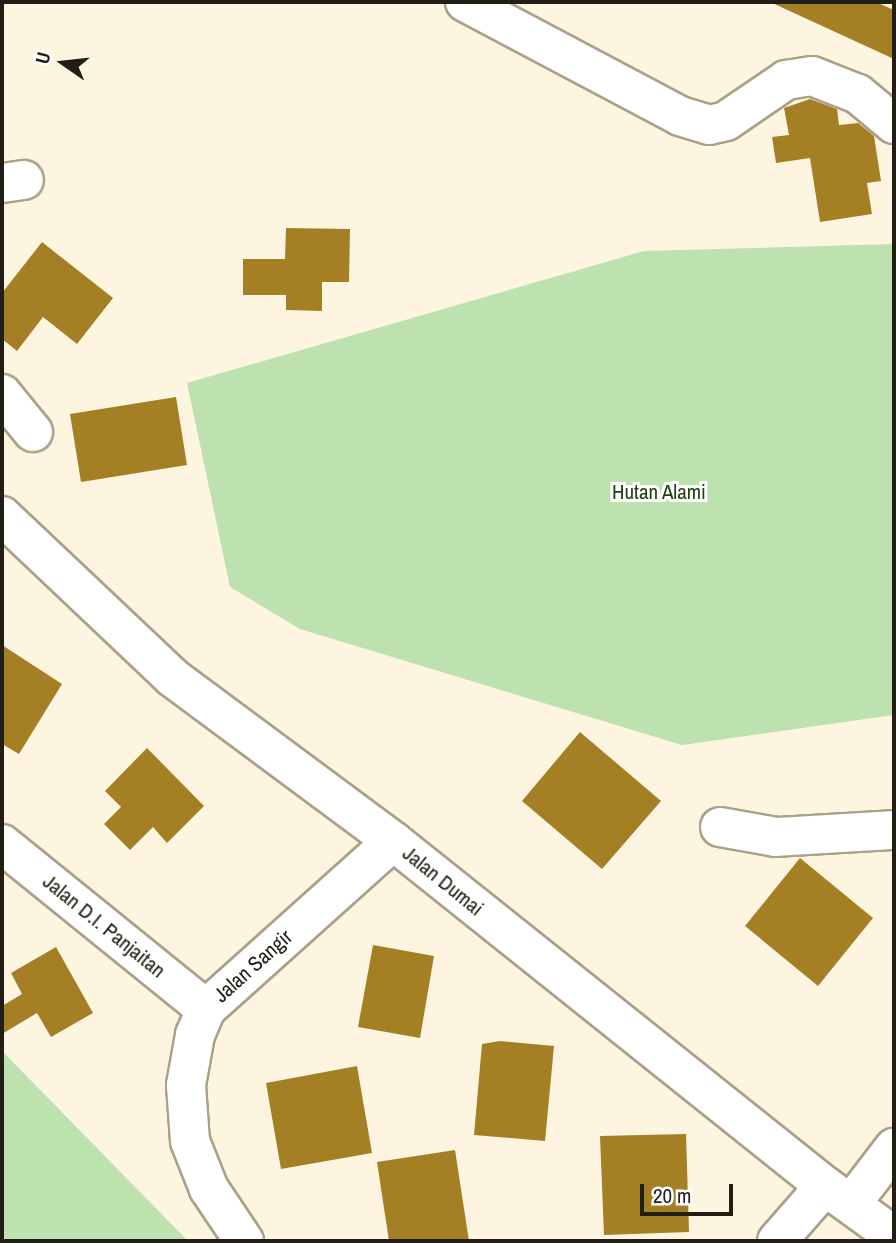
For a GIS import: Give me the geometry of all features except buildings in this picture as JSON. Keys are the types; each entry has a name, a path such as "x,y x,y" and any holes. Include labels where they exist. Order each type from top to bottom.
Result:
{"street":[{"path":"465,2 680,116 709,125 726,121 786,80 812,76 858,94 894,124"},
{"path":"2,394 33,432"},
{"name":"Jalan Dumai","path":"2,516 172,677 393,841 838,1195 894,1236"},
{"path":"720,827 776,837 894,830"},
{"name":"Jalan Sangir","path":"244,1241 209,1189 190,1141 186,1085 205,1009 393,841"},
{"name":"Jalan D.I. Panjaitan","path":"2,844 205,1009"},
{"path":"777,1241 894,1148"}],"green space":[{"name":"Hutan Alami","path":"894,244 894,715 682,745 300,629 230,587 187,383 644,251"},
{"path":"2,1051 188,1241 2,1241"}]}
